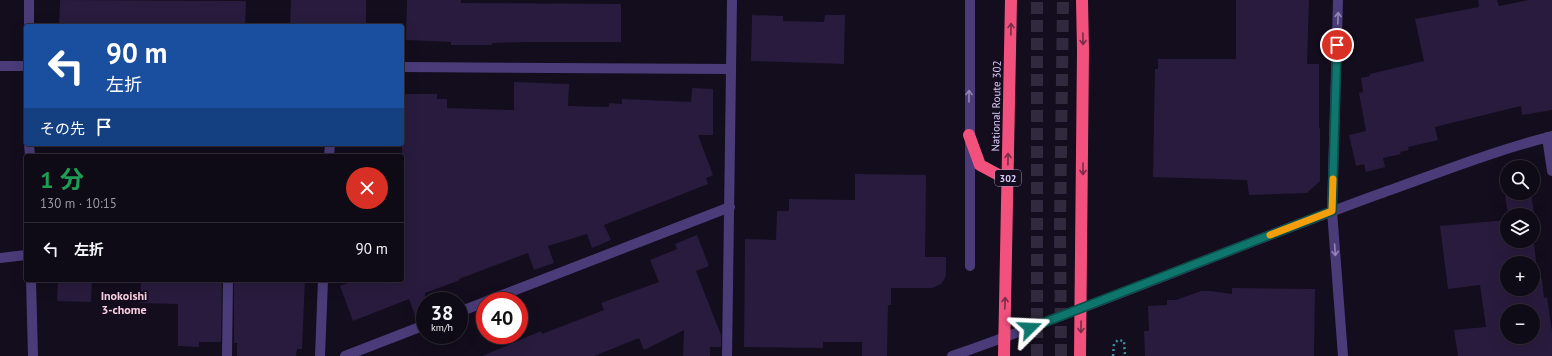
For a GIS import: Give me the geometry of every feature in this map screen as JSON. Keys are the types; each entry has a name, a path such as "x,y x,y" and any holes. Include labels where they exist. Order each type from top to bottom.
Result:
{"highway":[{"name":"National Route 302","path":"1004,356 1011,0"},
{"path":"1080,356 1082,308 1082,0"},
{"path":"969,135 980,165 1008,180"}],"street":[{"path":"29,0 29,24"},
{"path":"727,356 732,0"},
{"path":"970,0 970,266"},
{"path":"1338,0 1332,211 1343,356"},
{"path":"0,66 24,66"},
{"path":"404,67 731,69"},
{"path":"952,356 1004,338 1332,211 1511,146 1550,137 1552,171"},
{"path":"509,292 730,207"},
{"path":"0,258 24,255"},
{"path":"31,282 32,356"},
{"path":"227,356 228,282"},
{"path":"320,356 323,282"},
{"path":"345,356 416,328"}],"path":[{"path":"1113,356 1114,344 1116,341 1122,340 1125,344 1125,356"}],"building":[{"path":"60,0 246,1 245,24 59,24"},
{"path":"291,0 366,0 366,24 290,24"},
{"path":"407,0 461,0 461,3 621,4 621,42 534,42 492,43 492,45 451,45 451,42 406,40"},
{"path":"1236,0 1309,0 1307,64 1319,64 1320,181 1307,193 1249,195 1247,180 1153,177 1155,69 1158,69 1158,59 1236,59"},
{"path":"1478,0 1497,0 1499,6 1528,0 1552,0 1552,110 1522,115 1521,106 1435,127 1438,140 1408,147 1409,150 1400,152 1401,154 1383,158 1385,167 1366,172 1364,164 1356,166 1349,135 1366,131 1359,93 1363,92 1361,78 1370,76 1370,74 1424,61 1415,19 1479,7"},
{"path":"752,15 783,16 783,21 824,22 825,15 845,15 844,64 751,61"},
{"path":"514,82 569,84 568,106 609,107 609,103 622,104 622,99 691,102 692,88 713,89 713,135 698,135 713,175 706,178 708,184 604,225 611,240 592,248 587,234 548,246 554,263 534,270 528,253 428,292 416,292 416,318 409,299 353,321 340,286 351,282 404,282 404,154 402,154 402,146 404,146 404,94 437,94 437,99 447,99 447,108 514,110"},
{"path":"855,174 926,175 925,257 946,257 946,275 944,280 941,284 932,288 891,288 891,305 888,305 887,356 862,356 862,342 823,342 823,348 744,347 745,239 776,240 777,211 789,211 789,199 855,200"},
{"path":"1506,200 1532,200 1533,208 1507,208"},
{"path":"1500,221 1500,248 1534,248 1535,256 1500,256 1500,296 1540,296 1540,279 1542,279 1544,298 1547,297 1552,331 1552,356 1458,356 1454,330 1486,327 1480,285 1448,289 1440,226"},
{"path":"697,235 709,266 696,271 721,335 721,347 710,347 710,356 683,356 684,330 644,350 639,338 594,356 482,356 510,344 528,344 528,337 541,331 542,334 604,310 601,303 659,282 650,260 677,249 675,244"},
{"path":"58,282 92,282 91,302 57,301"},
{"path":"141,282 222,282 221,342 199,342 199,347 178,346 178,304 140,303"},
{"path":"234,282 305,282 302,349 297,349 296,356 237,356 237,343 234,343"},
{"path":"1232,288 1315,289 1314,356 1145,356 1144,331 1149,331 1148,306 1167,305 1167,300 1176,300 1201,291 1232,294"}],"tunnel":[{"path":"1037,0 1037,356"},
{"path":"1061,356 1060,226 1063,0"}],"slow traffic":[{"path":"1270,235 1332,211 1333,179"}],"district":[{"name":"Inokoishi 3-chome","path":"124,302"}],"route":[{"path":"1030,328 1332,211 1337,45"}]}
